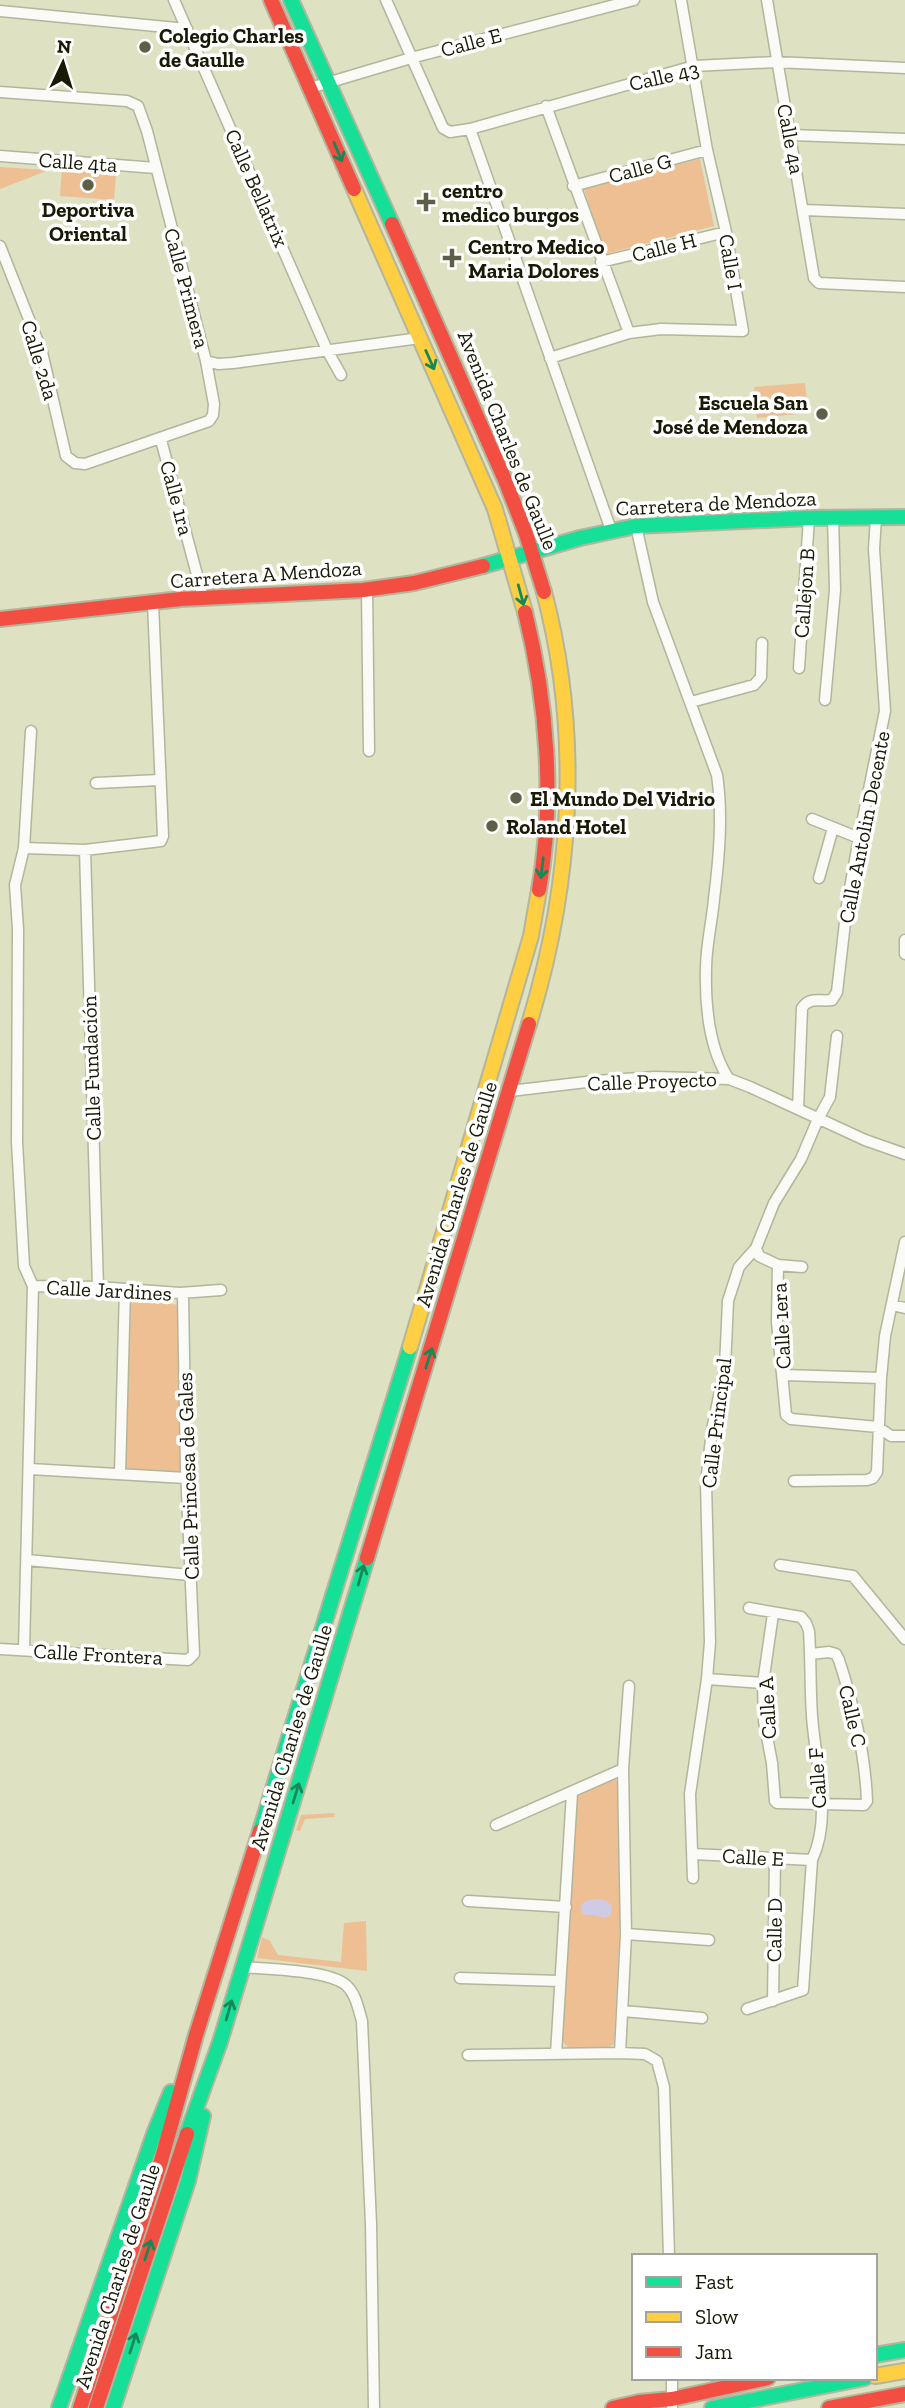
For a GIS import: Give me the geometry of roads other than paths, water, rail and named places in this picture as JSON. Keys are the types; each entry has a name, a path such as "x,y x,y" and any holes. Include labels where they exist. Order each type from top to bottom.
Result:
{"main road":[{"name":"Avenida Charles de Gaulle","path":"80,2408 161,2161 196,2035 301,1702 500,1048 537,910 548,809 547,754 538,668 511,556 495,509 271,0"},
{"name":"Avenida Charles de Gaulle","path":"96,2408 175,2168 220,2042 334,1669 378,1514 510,1091 540,988 562,876 567,787 563,689 548,611 531,550 518,512 440,329 291,0"},
{"path":"325,121 343,116"},
{"name":"Carretera de Mendoza","path":"531,550 636,526 833,517 905,517"},
{"name":"Carretera A Mendoza","path":"0,619 203,597 367,589 412,584 449,576 531,550"},
{"path":"500,1048 519,1054"},
{"path":"440,1243 462,1248"},
{"path":"59,2408 154,2134 196,2035"},
{"path":"113,2408 188,2181 220,2042"},
{"path":"877,2355 905,2350"},
{"path":"877,2376 905,2371"},
{"path":"613,2408 639,2402 672,2404 761,2380"},
{"path":"712,2408 855,2380"},
{"path":"829,2408 905,2394"}],"street":[{"name":"Calle Bellatrix","path":"174,0 327,350 341,375"},
{"path":"386,0 443,128 450,131 470,129 611,530"},
{"path":"584,0 586,11"},
{"name":"Calle E","path":"310,88 411,58 634,0"},
{"name":"Calle I","path":"550,358 629,333 661,329 743,331 681,0"},
{"name":"Calle 4a","path":"767,0 814,278 819,284 905,287"},
{"path":"0,11 187,29"},
{"name":"Calle 43","path":"470,129 694,66 776,62 905,68"},
{"name":"Calle Primera","path":"0,92 127,101 138,106 147,131 206,361 214,404 213,415 209,421 161,440"},
{"path":"546,106 573,186 629,333"},
{"path":"791,135 905,139"},
{"name":"Calle G","path":"573,186 707,150"},
{"name":"Calle 4ta","path":"0,156 156,167"},
{"path":"804,210 905,214"},
{"name":"Calle H","path":"601,262 726,232"},
{"name":"Calle 2da","path":"0,246 42,352 66,456 75,463 85,464 161,440"},
{"path":"206,361 218,364 233,363 420,338"},
{"name":"Calle 1ra","path":"161,440 203,597"},
{"path":"825,700 835,590 833,517"},
{"name":"Calle Antolin Decente","path":"798,1109 802,1008 811,1000 832,1000 837,992 847,905 885,712 874,549 876,517"},
{"name":"Callejon B","path":"799,668 810,518"},
{"path":"636,526 653,602 717,775 721,799 715,898 705,968 708,1008 718,1062 729,1079"},
{"path":"367,589 369,751"},
{"path":"23,848 85,850 161,841 163,836 153,603"},
{"path":"691,702 754,685 761,677 762,643"},
{"path":"24,1650 33,1286 24,1266 17,1142 18,929 15,886 23,848 31,731"},
{"path":"96,783 160,780"},
{"path":"812,819 859,838"},
{"path":"819,877 833,828"},
{"name":"Calle Fundación","path":"85,850 98,1287"},
{"path":"905,940 905,954"},
{"name":"Calle Principal","path":"693,1878 690,1794 710,1642 706,1483 712,1430 725,1367 728,1301 739,1267 756,1248 774,1203 801,1159 830,1097 837,1036"},
{"name":"Calle Proyecto","path":"510,1091 654,1077 729,1079 865,1140 905,1154"},
{"path":"794,1481 867,1480 873,1478 877,1472 881,1378 905,1242"},
{"name":"Calle 1era","path":"756,1248 759,1256 778,1265 777,1322 786,1415 791,1419 878,1427"},
{"path":"778,1265 802,1268"},
{"name":"Calle Jardines","path":"33,1286 98,1287 181,1295 221,1290"},
{"path":"120,1474 125,1289"},
{"name":"Calle Princesa de Gales","path":"181,1295 194,1654"},
{"path":"892,1306 905,1308"},
{"path":"783,1375 881,1378"},
{"path":"878,1427 891,1436 905,1436"},
{"path":"30,1469 186,1478"},
{"path":"27,1560 191,1575"},
{"path":"780,1565 853,1576 905,1639"},
{"name":"Calle F","path":"749,1608 801,1617 806,1622 811,1654 812,1717 820,1777 818,1848 812,1860 802,1992 774,2001"},
{"name":"Calle A","path":"774,1614 762,1683 764,1721 776,1802 821,1804"},
{"name":"Calle Frontera","path":"0,1649 188,1660 194,1654"},
{"name":"Calle C","path":"811,1654 829,1652 836,1654 839,1660 852,1699 865,1772 867,1801 864,1805 821,1804"},
{"path":"707,1679 762,1683"},
{"path":"620,2053 626,1934 624,1769 629,1686"},
{"path":"496,1825 624,1769"},
{"path":"556,2054 572,1793"},
{"name":"Calle E","path":"693,1854 812,1860"},
{"name":"Calle D","path":"774,2001 775,1858"},
{"path":"468,1901 566,1907"},
{"path":"626,1934 709,1940"},
{"path":"242,1967 320,1975 345,1984 355,1996 362,2021 374,2408"},
{"path":"460,1978 560,1981"},
{"path":"747,2009 774,2001"},
{"path":"623,2011 702,2018"},
{"path":"468,2055 620,2053 645,2054 657,2062 664,2087 668,2254"},
{"path":"671,2380 672,2404"}],"place":[{"name":"Colegio Charles de Gaulle","path":"145,47"},
{"name":"Deportiva Oriental","path":"88,185"},
{"name":"centro medico burgos","path":"426,202"},
{"name":"Centro Medico Maria Dolores","path":"452,258"},
{"name":"Escuela San José de Mendoza","path":"822,414"},
{"name":"El Mundo Del Vidrio","path":"516,798"},
{"name":"Roland Hotel","path":"492,826"}]}
